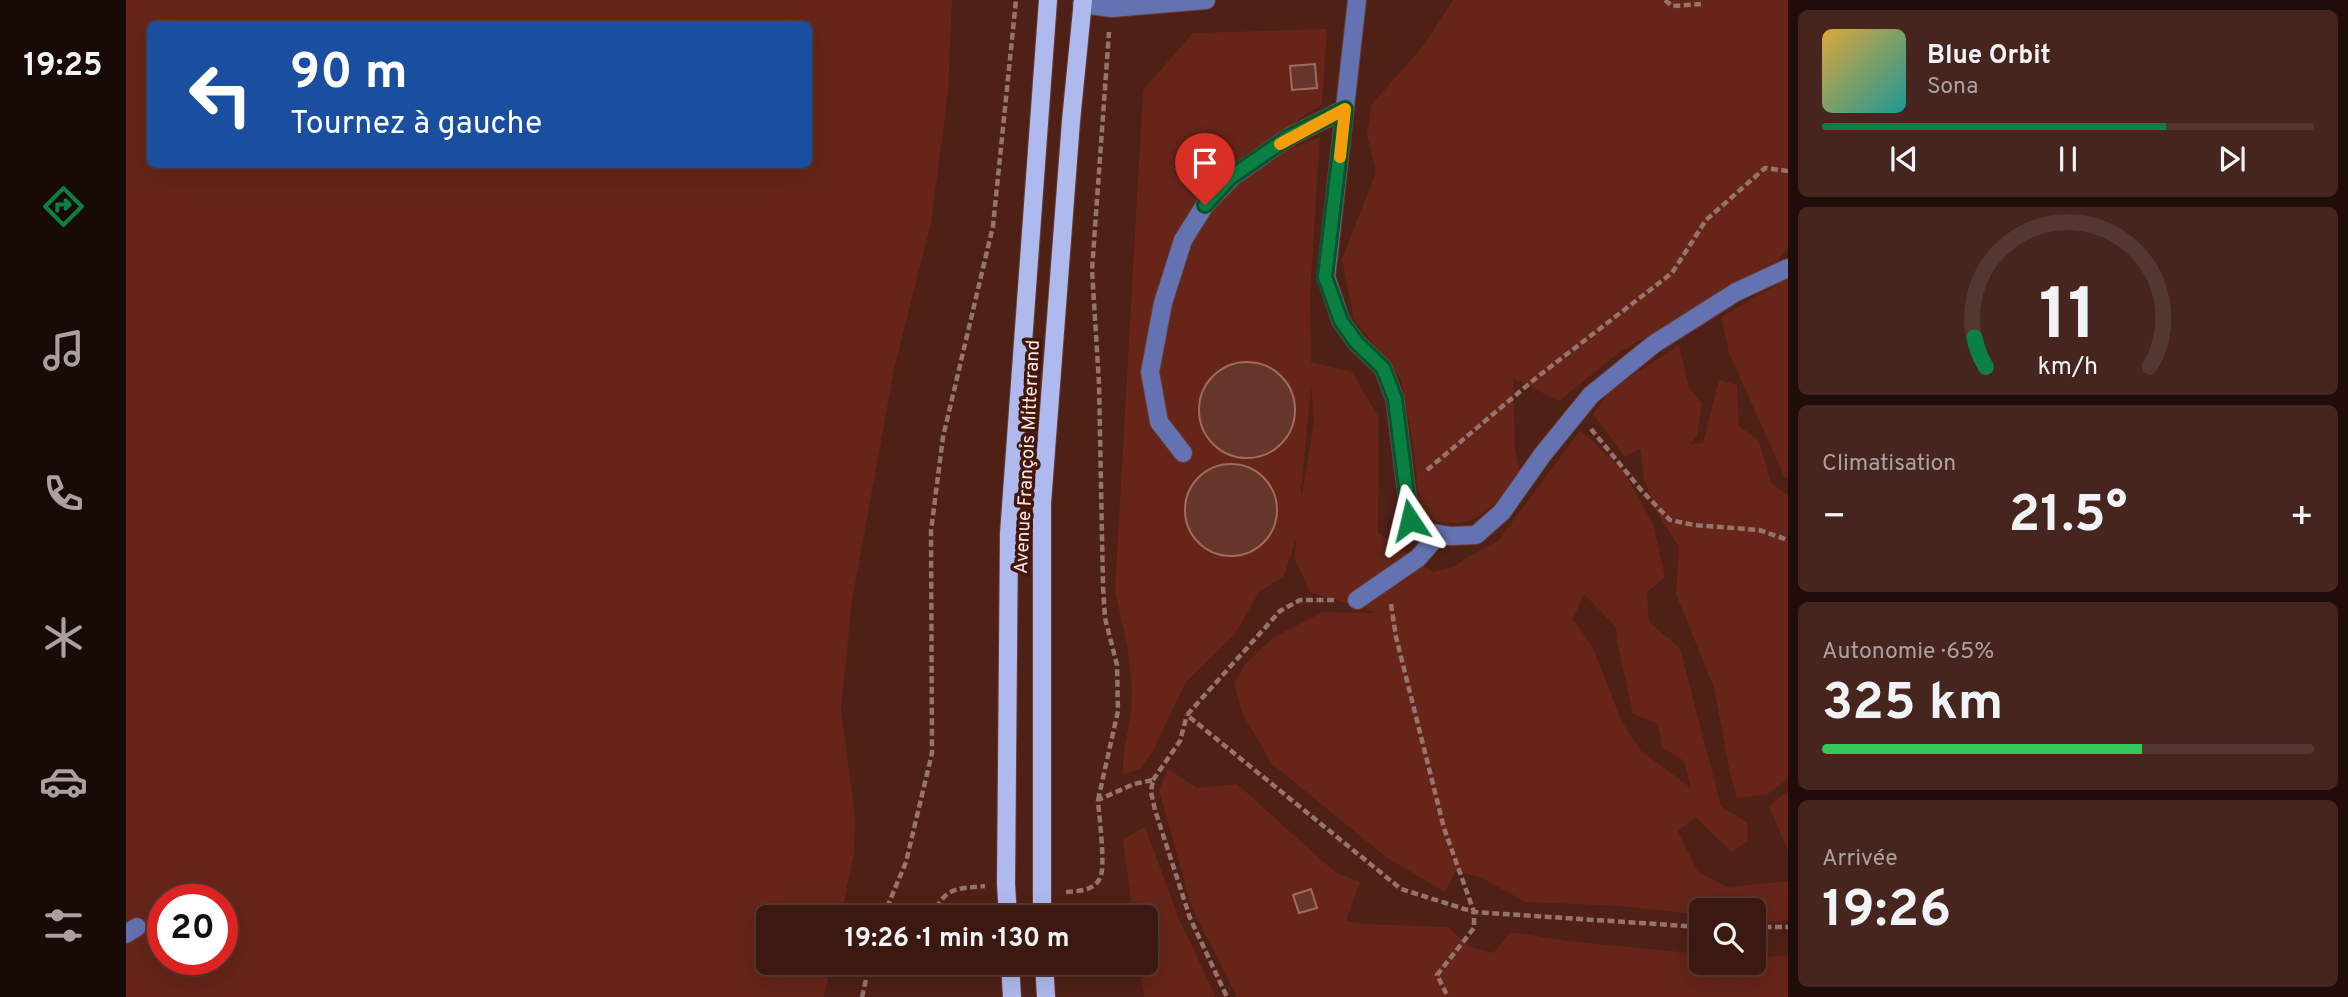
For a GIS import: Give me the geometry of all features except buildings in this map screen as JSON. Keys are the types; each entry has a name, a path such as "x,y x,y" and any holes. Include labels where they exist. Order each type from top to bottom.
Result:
{"main road":[{"name":"Avenue François Mitterrand","path":"1007,905 1009,534 1048,0"},
{"name":"Avenue François Mitterrand","path":"1042,905 1042,503 1071,121 1083,2"},
{"path":"1011,975 1012,997"},
{"path":"1045,975 1046,997"}],"street":[{"path":"1083,2 1112,8 1206,0"},
{"path":"1357,0 1325,277 1341,321 1356,342 1383,368 1395,399 1410,520 1430,533 1476,535 1502,512 1543,454 1591,396 1654,344 1737,292 1788,268"},
{"path":"1183,453 1159,422 1150,372 1163,303 1183,240 1205,205 1231,177 1289,137 1345,109"},
{"path":"1357,600 1418,558 1439,534"}],"path":[{"path":"888,905 906,862 932,753 931,531 943,437 993,226 1016,0"},
{"path":"1665,0 1672,6 1701,4"},
{"path":"1080,891 1091,888 1100,878 1103,865 1098,800 1118,711 1117,665 1105,618 1103,587 1099,383 1092,270 1106,49 1112,8"},
{"path":"1404,488 1536,378 1672,273 1706,220 1765,168 1788,171"},
{"path":"1577,414 1670,520 1713,527 1759,530 1788,540"},
{"path":"1388,579 1396,637 1444,828 1475,912 1474,928 1437,975 1448,997"},
{"path":"1227,997 1190,918 1155,810 1151,793 1153,780 1180,741 1186,715 1280,611 1300,600 1357,600"},
{"path":"1186,715 1401,889 1475,912 1689,926"},
{"path":"1098,800 1153,780"},
{"path":"937,905 941,898 952,890 969,888"},
{"path":"1766,927 1788,927"},
{"path":"862,997 867,975"}],"shaded area":[{"path":"126,0 952,0 948,93 931,223 894,370 852,601 841,709 855,816 854,852 843,905 756,905 756,975 829,975 824,997 126,997"},
{"path":"1453,0 1788,0 1788,249 1776,262 1617,354 1559,401 1513,378 1515,448 1520,473 1499,499 1482,514 1462,523 1441,522 1423,517 1401,379 1354,319 1342,259 1376,172 1367,135 1371,105 1424,45"},
{"path":"1327,29 1322,104 1286,129 1295,147 1320,137 1310,294 1311,362 1352,372 1379,418 1378,533 1433,572 1454,567 1499,540 1580,430 1623,470 1653,524 1665,577 1647,592 1649,622 1680,648 1721,806 1747,822 1748,841 1732,852 1695,817 1678,831 1697,871 1727,887 1788,881 1788,921 1766,922 1766,898 1689,898 1689,914 1621,906 1526,902 1478,876 1455,872 1445,892 1386,857 1272,764 1242,713 1234,684 1245,664 1274,637 1323,612 1377,613 1310,592 1295,559 1296,539 1284,576 1259,592 1235,634 1186,682 1153,751 1140,769 1123,774 1132,694 1127,650 1115,591 1143,90 1193,33","holes":["1311,386 1314,423 1302,493","1584,594 1616,627 1633,714 1658,724 1662,747 1684,761 1691,788 1641,751 1622,722 1592,646 1573,619"]},
{"path":"1788,278 1788,477 1785,478 1729,353 1721,317"},
{"path":"1679,345 1689,388 1702,403 1697,436 1690,444 1703,443 1719,380 1737,385 1739,426 1759,441 1771,483 1788,495 1788,779 1768,794 1737,798 1714,688 1676,594 1679,547 1657,512 1644,479 1640,449 1625,457 1593,414 1610,390"},
{"path":"1168,769 1197,788 1237,784 1335,872 1360,882 1346,921 1448,927 1470,947 1493,953 1511,932 1567,941 1689,953 1689,975 1766,975 1766,957 1788,955 1788,997 1237,997 1191,905 1159,790"},
{"path":"1788,791 1788,851 1769,806"},
{"path":"1145,827 1179,919 1216,997 1144,997 1141,975 1158,975 1158,905 1131,905 1123,839"}],"slow traffic":[{"path":"1280,144 1345,109 1340,157"}],"route":[{"path":"1205,205 1231,177 1289,137 1345,109 1325,277 1341,321 1356,342 1383,368 1395,399 1410,520"}]}
